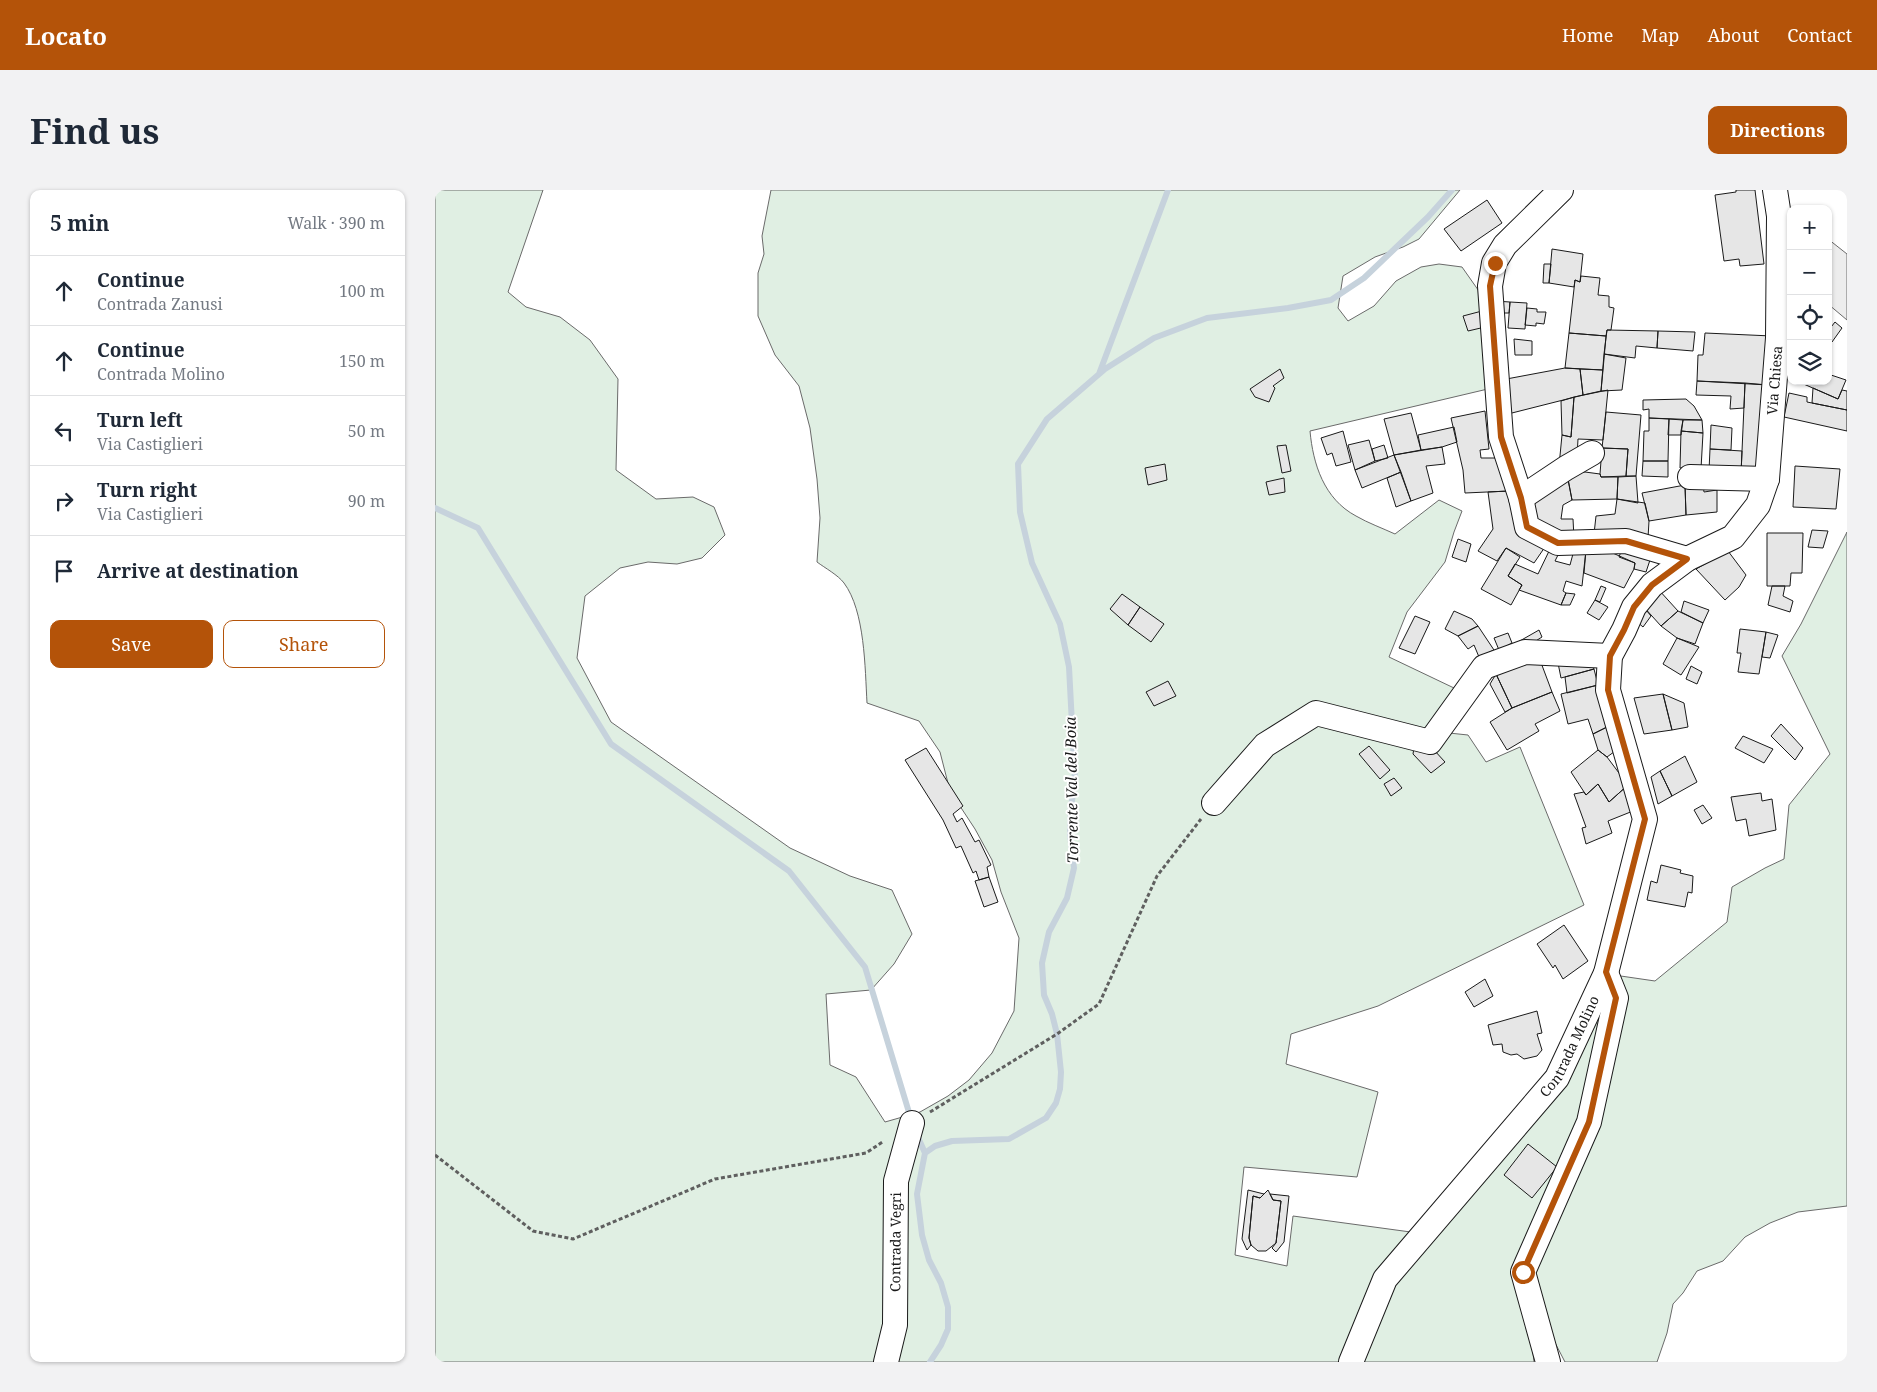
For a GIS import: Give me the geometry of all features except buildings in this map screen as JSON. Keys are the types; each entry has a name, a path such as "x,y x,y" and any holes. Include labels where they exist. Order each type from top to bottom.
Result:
{"street":[{"path":"1561,190 1505,245 1495,263 1490,286 1501,437 1521,498 1527,527 1558,543 1626,541 1687,559"},
{"name":"Via Chiesa","path":"1687,559 1733,537 1758,505 1767,479 1778,338 1779,216 1775,190"},
{"path":"1521,498 1565,468 1592,453"},
{"path":"1690,477 1767,479"},
{"name":"Contrada Molino","path":"1351,1362 1385,1280 1557,1078 1606,972 1645,819 1608,690 1610,656 1634,607 1652,585 1687,559"},
{"path":"1214,803 1265,745 1316,713 1430,742 1484,667 1525,652 1610,656"},
{"path":"1548,1362 1523,1272 1589,1122 1616,998 1606,972"},
{"name":"Contrada Vegri","path":"886,1362 895,1325 896,1181 912,1123"}],"path":[{"path":"435,1155 533,1231 573,1239 715,1179 866,1153 1057,1034 1099,1004 1157,876 1214,803"}],"green space":[{"path":"435,190 543,190 508,292 526,307 560,317 590,340 618,379 616,470 656,499 693,497 714,507 725,535 702,558 677,564 648,562 620,568 585,596 577,658 611,722 790,848 850,876 892,890 912,934 894,964 871,990 826,994 830,1065 856,1077 885,1122 920,1112 948,1096 969,1080 992,1053 1014,1011 1019,938 1001,892 992,860 975,829 950,791 940,752 919,721 867,703 863,640 856,609 844,583 835,574 817,562 820,518 810,428 799,386 775,355 758,316 758,273 764,254 762,236 771,190 1460,190 1419,239 1375,257 1343,276 1338,308 1348,321 1374,306 1396,281 1421,267 1439,264 1462,267 1488,304 1492,388 1310,431 1314,456 1317,468 1328,490 1345,509 1395,534 1439,500 1462,511 1445,562 1407,612 1389,657 1454,688 1430,731 1468,735 1486,762 1520,747 1584,905 1378,1006 1291,1034 1286,1064 1378,1092 1357,1177 1244,1167 1235,1255 1287,1266 1293,1216 1418,1233 1532,1111 1607,974 1655,981 1727,922 1732,887 1784,859 1789,805 1830,754 1782,656 1801,624 1847,532 1847,1206 1798,1212 1770,1223 1745,1237 1723,1261 1697,1271 1683,1293 1673,1304 1667,1333 1657,1362 1565,1362 1551,1335 1530,1327 1534,1362 435,1362"}],"shaded area":[{"path":"1832,242 1847,254 1847,320 1832,307"}],"waterway":[{"path":"1099,374 1168,190"},
{"name":"Torrente Val del Boia","path":"930,1362 941,1345 948,1329 948,1307 941,1283 929,1260 922,1235 917,1194 925,1153 935,1146 952,1141 1009,1139 1046,1118 1056,1103 1060,1089 1061,1072 1057,1034 1052,1014 1044,995 1042,963 1049,932 1067,898 1074,868 1070,835 1071,807 1075,781 1069,667 1060,624 1032,563 1020,512 1018,464 1047,419 1105,369 1154,338 1207,318 1288,308 1331,300 1364,278 1428,217 1452,190"},
{"path":"435,508 478,528 611,744 789,871 865,967 911,1119"},
{"path":"916,1133 925,1153"}],"route":[{"path":"1495,263 1490,286 1501,437 1521,498 1527,527 1558,543 1626,541 1687,559 1652,585 1634,607 1610,656 1608,690 1645,819 1606,972 1616,998 1589,1122 1523,1272"}]}
